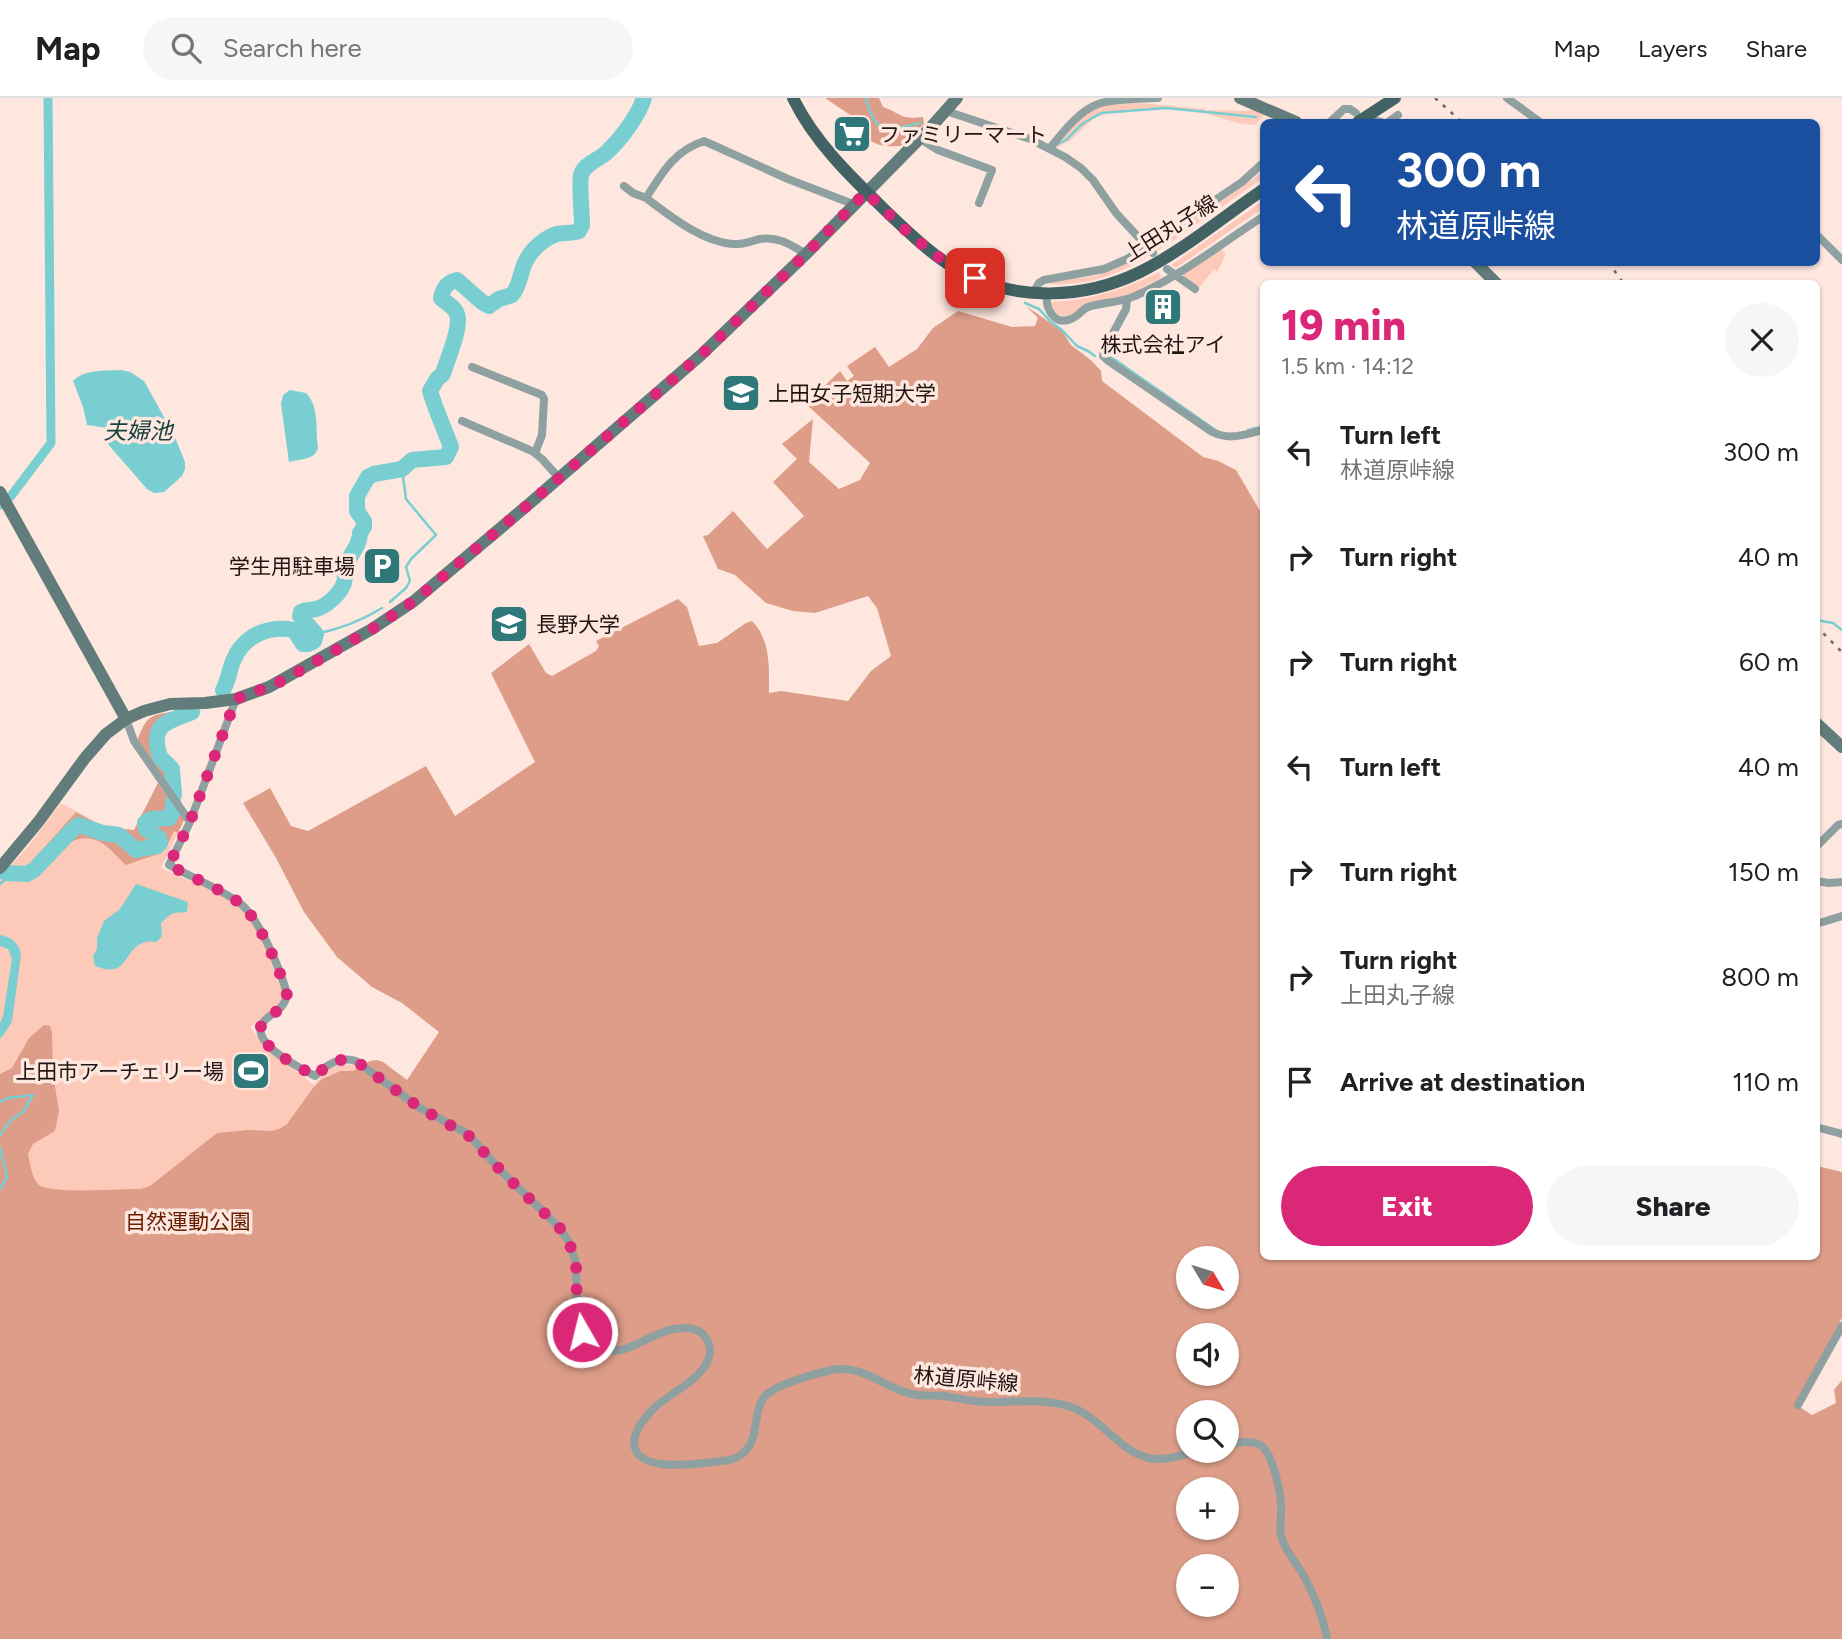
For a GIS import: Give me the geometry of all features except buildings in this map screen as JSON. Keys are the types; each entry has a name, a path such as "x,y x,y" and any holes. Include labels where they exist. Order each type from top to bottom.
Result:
{"main road":[{"name":"上田丸子線","path":"793,98 820,141 907,232 952,267 985,282 1033,293 1082,291 1130,277 1161,260 1260,192"},
{"path":"1357,118 1395,98"}],"street":[{"path":"0,868 39,821 85,758 106,734 126,719 170,704 236,699 253,693 284,680 414,601 701,355 806,254 957,98"},
{"path":"1050,148 1082,114 1095,105 1107,101 1158,98"},
{"path":"1240,98 1288,119"},
{"path":"1507,98 1536,119"},
{"path":"1333,119 1344,109 1350,109 1357,118"},
{"path":"946,111 1030,139 1081,168 1093,180 1116,213 1150,249"},
{"path":"1392,119 1398,115"},
{"path":"919,138 938,150 992,170 979,203"},
{"path":"646,198 670,162 692,145 704,141 788,179 853,204"},
{"path":"1033,293 1044,280 1104,269 1150,249 1242,182 1260,166"},
{"path":"624,186 688,227 711,238 736,244 771,238 806,254"},
{"path":"1046,294 1048,309 1055,317 1062,321 1072,319 1087,307 1127,299 1260,218"},
{"path":"1820,238 1842,260"},
{"path":"1479,266 1493,280"},
{"path":"1171,272 1195,289"},
{"path":"1127,299 1126,309 1104,350 1107,360 1222,437 1229,438 1260,430"},
{"path":"472,367 542,396 542,435 535,453"},
{"path":"462,421 535,453 559,478"},
{"path":"0,492 126,719 134,741 190,822"},
{"path":"190,822 236,699"},
{"path":"1820,727 1842,747"},
{"name":"林道原峠線","path":"190,822 169,865 233,899 248,912 269,947 287,995 286,1003 261,1026 262,1038 283,1059 316,1076 338,1060 356,1061 420,1108 468,1135 504,1174 547,1213 569,1242 576,1263 577,1305 582,1332 603,1352 625,1348 678,1328 694,1329 704,1335 709,1344 710,1356 705,1366 694,1378 652,1409 638,1429 634,1439 635,1447 644,1459 677,1465 739,1457 748,1448 766,1395 787,1383 835,1369 861,1371 899,1391 919,1395 942,1395 984,1402 1049,1402 1070,1406 1088,1414 1143,1457 1159,1459 1176,1456"},
{"path":"1820,843 1842,824"},
{"path":"1820,882 1842,882"},
{"path":"1820,923 1842,916"},
{"path":"1820,1129 1842,1134"},
{"path":"1798,1405 1842,1326"},
{"path":"1239,1444 1253,1443 1263,1447 1269,1458 1276,1475 1281,1504 1281,1535 1305,1578 1327,1639"}],"shaded area":[{"path":"1117,103 1206,109 1204,113 1166,108 1113,112 1093,119 1071,140 1056,148 1054,146 1092,109"},
{"path":"1252,109 1265,114 1255,125 1208,114 1209,110"},
{"path":"1260,174 1260,180 1157,251 1158,245"},
{"path":"1260,203 1260,210 1176,268 1171,265"},
{"path":"1220,248 1226,254 1217,272 1214,269 1199,288 1184,278 1184,273"},
{"path":"1141,256 1146,258 1100,279 1049,284 1100,274"},
{"path":"1159,272 1159,279 1135,292 1067,316 1056,312 1050,302 1106,293"},
{"path":"158,783 184,820 161,868 213,891 239,907 259,936 280,983 283,995 280,1002 250,1027 263,1044 314,1085 332,1068 357,1065 503,1179 0,1204 0,878 61,803 105,827 134,830"}],"green space":[{"path":"825,98 879,98 883,107 906,117 923,117 924,124 901,146 881,145 864,136 865,130 853,117"},
{"name":"自然運動公園","path":"1026,306 1062,331 1071,345 1101,371 1102,381 1203,457 1236,470 1260,511 1260,1260 1820,1260 1820,1167 1842,1172 1842,1318 1795,1404 1812,1415 1836,1403 1834,1390 1842,1380 1842,1639 0,1639 0,1074 12,1068 29,1038 44,1025 50,1026 59,1111 55,1131 33,1144 28,1154 33,1175 39,1185 69,1190 141,1189 150,1186 217,1133 272,1131 281,1128 322,1079 340,1071 353,1071 370,1061 383,1062 407,1080 439,1032 402,1003 372,987 337,957 304,912 243,803 270,788 291,826 308,831 426,766 455,816 535,762 491,673 529,644 546,673 552,676 596,651 599,646 596,641 678,599 687,607 699,646 717,643 752,621 766,646 769,693 781,691 848,701 871,671 891,656 877,608 868,596 815,613 793,611 766,603 735,575 718,569 703,536 708,535 733,511 767,549 804,516 773,482 797,459 782,444 813,419 809,462 839,489 860,480 870,463 806,404 840,371 847,381 854,376 847,366 875,347 889,367 917,349 933,328 958,311 1012,327 1035,326 1038,318"},
{"path":"201,711 166,729 161,735 160,749 176,764 177,798 137,740 145,724 154,716"},
{"path":"158,783 184,820 178,833 174,831 161,853 126,865 104,844 83,838 60,849 41,866 33,860 76,812 105,828 134,830"}],"water":[{"name":"夫婦池","path":"121,370 144,381 174,435 185,462 182,476 164,492 154,493 147,489 107,443 107,428 87,425 73,381 89,373"},
{"path":"290,390 306,393 313,405 318,447 311,457 289,462 281,404 283,395"},
{"path":"136,884 188,902 187,912 169,916 161,923 162,936 157,942 138,945 120,966 106,969 95,966 93,956 104,921 120,909"},
{"path":"0,935 14,941 21,955 12,1021 0,1039 0,1023 12,959 8,949 0,946"}],"waterway":[{"path":"0,505 11,496 51,443 48,98"},
{"path":"223,690 232,663 251,638 267,631 285,629 294,630 303,644 314,641 316,634 300,616 301,612 324,605 342,587 347,563 364,527 364,521 357,511 357,496 368,477 402,469 412,460 446,457 451,447 430,391 443,374 457,327 456,312 441,298 446,286 457,280 489,306 512,295 525,263 536,247 560,233 579,231 582,225 581,175 588,165 606,153 617,141 633,120 644,98"},
{"path":"866,98 874,119 884,128 920,123"},
{"path":"1058,144 1082,124 1101,113 1166,108 1256,117"},
{"path":"1025,303 1039,309 1077,346 1095,356"},
{"path":"1111,357 1217,431"},
{"path":"1248,430 1260,427"},
{"path":"390,602 410,581 406,567 411,559 436,535 406,499 402,469"},
{"path":"316,634 350,624 382,608"},
{"path":"1820,621 1833,623 1842,630"},
{"path":"174,795 172,769 160,757 157,737 162,726 192,712"},
{"path":"6,873 27,874 34,870 79,825 119,835 136,850 157,846 160,843 159,838 146,829 145,823 151,819 169,818 173,803"},
{"path":"0,884 11,874"},
{"path":"0,1102 8,1098 33,1095"},
{"path":"0,1135 12,1119 23,1112 33,1095"},
{"path":"0,1147 7,1177 0,1189"}],"railway":[{"path":"1435,98 1459,119"},
{"path":"1611,266 1621,280"},
{"path":"1820,630 1842,652"}],"place":[{"name":"ファミリーマート","path":"852,134"},
{"name":"株式会社アイ","path":"1163,307"},
{"name":"上田女子短期大学","path":"741,393"},
{"name":"学生用駐車場","path":"382,566"},
{"name":"長野大学","path":"509,624"},
{"name":"上田市アーチェリー場","path":"251,1071"}],"route":[{"path":"582,1332 577,1305 576,1263 569,1242 547,1213 504,1174 468,1135 420,1108 356,1061 338,1060 316,1076 283,1059 262,1038 261,1031 264,1022 286,1003 287,995 269,947 243,906 169,865 190,822 236,699 284,680 372,629 414,601 701,355 866,192 929,250 952,267 975,278"}]}
